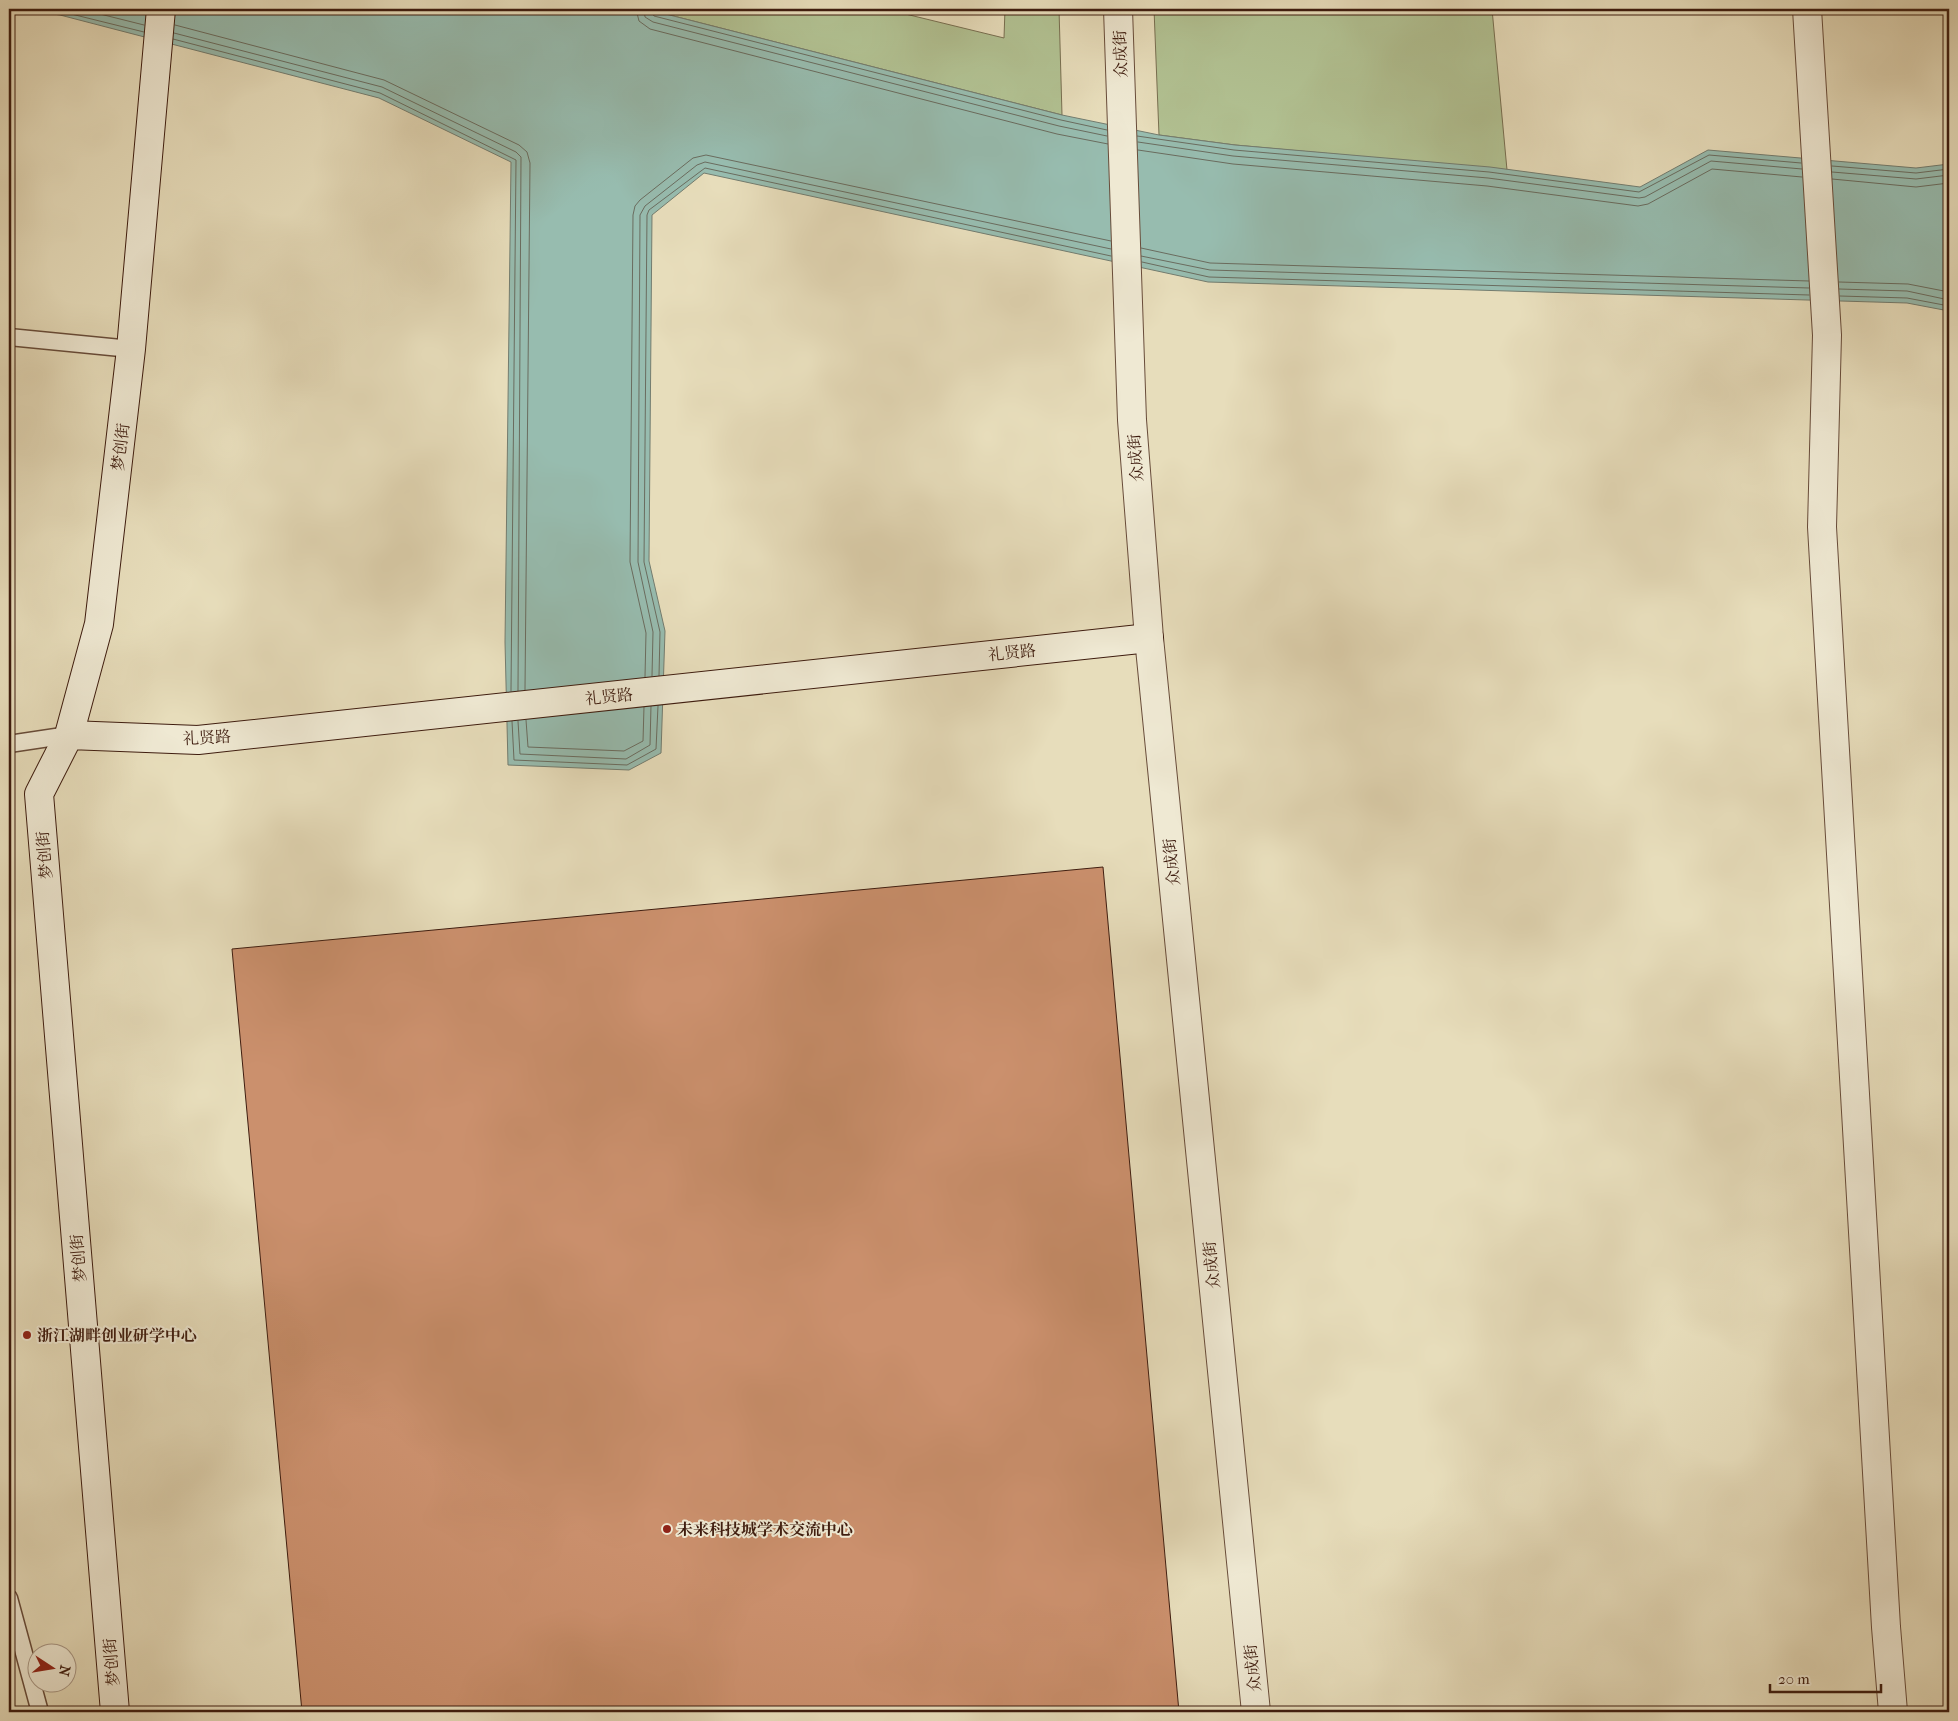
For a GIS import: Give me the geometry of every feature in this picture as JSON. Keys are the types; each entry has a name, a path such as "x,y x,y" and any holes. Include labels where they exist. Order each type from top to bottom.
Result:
{"street":[{"name":"梦创街","path":"115,1712 39,794 69,735 99,624 132,348 161,9"},
{"name":"众成街","path":"1118,9 1132,420 1149,638 1256,1712"},
{"path":"1807,9 1827,335 1822,528 1893,1712"},
{"name":"礼贤路","path":"69,735 198,740 1149,638"}],"lane":[{"path":"9,337 132,348"},
{"path":"9,744 69,735"},
{"path":"9,1598 40,1712"}],"green space":[{"path":"646,9 885,9 1004,38 1005,9 1059,9 1062,115"},
{"path":"1154,9 1492,9 1507,170 1235,145 1159,135"}],"water":[{"path":"16,9 646,9 1062,115 1159,135 1235,145 1490,167 1640,187 1708,150 1916,168 1949,164 1949,311 1907,303 1208,282 704,173 652,215 649,561 665,631 661,753 629,770 508,765 505,642 511,162 379,98 60,15"}],"building":[{"path":"1103,867 1179,1712 302,1712 232,949"}],"place":[{"name":"浙江湖畔创业研学中心","path":"27,1335"},
{"name":"未来科技城学术交流中心","path":"667,1529"}]}
